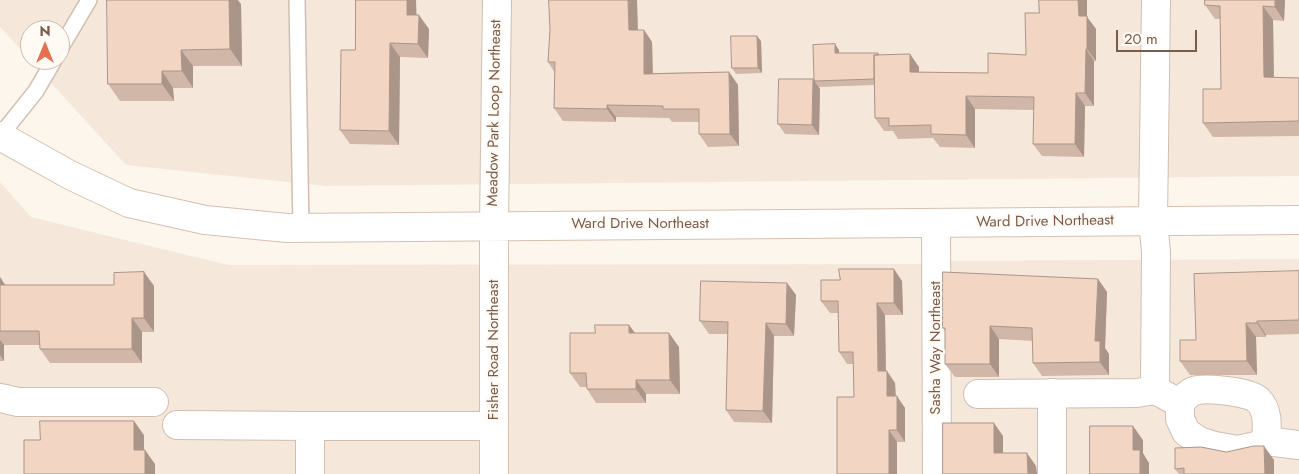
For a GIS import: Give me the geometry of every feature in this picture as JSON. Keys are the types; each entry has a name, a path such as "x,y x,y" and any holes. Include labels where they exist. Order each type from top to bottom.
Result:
{"street":[{"name":"Meadow Park Loop Northeast","path":"494,225 497,0"},
{"path":"1154,390 1156,252 1153,220 1156,0"},
{"name":"Ward Drive Northeast","path":"0,136 70,175 129,203 205,220 301,228 1299,220"},
{"name":"Sasha Way Northeast","path":"936,223 937,474"},
{"name":"Fisher Road Northeast","path":"494,225 494,474"},
{"path":"978,394 1137,393 1154,390 1180,403"},
{"path":"1266,441 1268,426 1265,411 1258,399 1244,393 1198,390 1188,394 1180,403 1180,419 1186,432 1199,442 1238,450 1256,446 1266,441 1299,445"},
{"path":"1052,393 1052,474"},
{"path":"0,398 18,402 154,402"},
{"path":"177,425 494,426"},
{"path":"310,426 310,474"}],"lane":[{"path":"70,33 89,0"},
{"path":"297,0 301,228"},
{"path":"0,136 36,91 48,70"}],"shaded area":[{"path":"0,0 1299,0 1299,176 326,186 126,165 39,70 70,70 70,20 20,20 20,48 0,27"},
{"path":"0,182 31,217 228,265 949,264 949,261 1299,259 1299,474 0,474"}],"building":[{"path":"107,0 229,0 230,49 181,50 182,71 162,71 162,84 108,84"},
{"path":"356,0 407,0 407,15 419,15 418,44 390,43 389,131 340,130 341,50 355,50"},
{"path":"549,0 628,0 629,30 644,30 644,74 729,72 730,134 699,134 699,109 663,109 663,106 607,105 607,109 554,108 555,62 548,62"},
{"path":"1039,0 1078,0 1079,16 1087,16 1085,93 1076,93 1075,144 1033,144 1034,97 966,96 966,135 931,134 931,125 889,126 889,118 875,118 874,55 910,54 910,72 988,73 988,53 1026,55 1025,13 1039,13"},
{"path":"1205,0 1275,0 1275,7 1263,6 1264,77 1299,78 1299,121 1203,123 1203,89 1221,89 1220,6 1205,5"},
{"path":"731,36 757,36 758,68 732,68"},
{"path":"835,44 835,53 878,53 878,55 874,55 874,79 815,81 813,45"},
{"path":"779,79 813,79 812,125 778,124"},
{"path":"839,269 894,269 894,303 877,303 878,371 887,371 887,396 897,396 897,430 889,430 889,474 837,474 837,397 854,397 853,352 839,352 838,301 821,301 821,280 840,280"},
{"path":"1299,271 1299,320 1246,323 1247,361 1180,361 1180,340 1196,340 1194,274"},
{"path":"144,272 144,318 132,318 132,349 40,349 39,331 0,331 0,285 114,285 114,273"},
{"path":"943,272 1098,279 1095,341 1100,341 1100,362 1033,363 1032,328 990,326 990,364 945,364"},
{"path":"701,281 787,283 786,324 766,323 763,411 726,410 728,322 700,321"},
{"path":"595,325 629,325 629,333 669,333 670,380 636,380 636,389 587,389 586,373 570,373 570,333 595,333"},
{"path":"40,421 134,421 134,450 145,450 145,474 24,474 24,440 40,440"},
{"path":"943,423 994,423 994,453 1027,453 1028,474 943,474"},
{"path":"1090,426 1133,426 1133,450 1140,450 1140,474 1090,474"},
{"path":"1254,446 1264,446 1265,474 1184,474 1184,468 1175,469 1175,448 1201,447 1226,452"}]}
